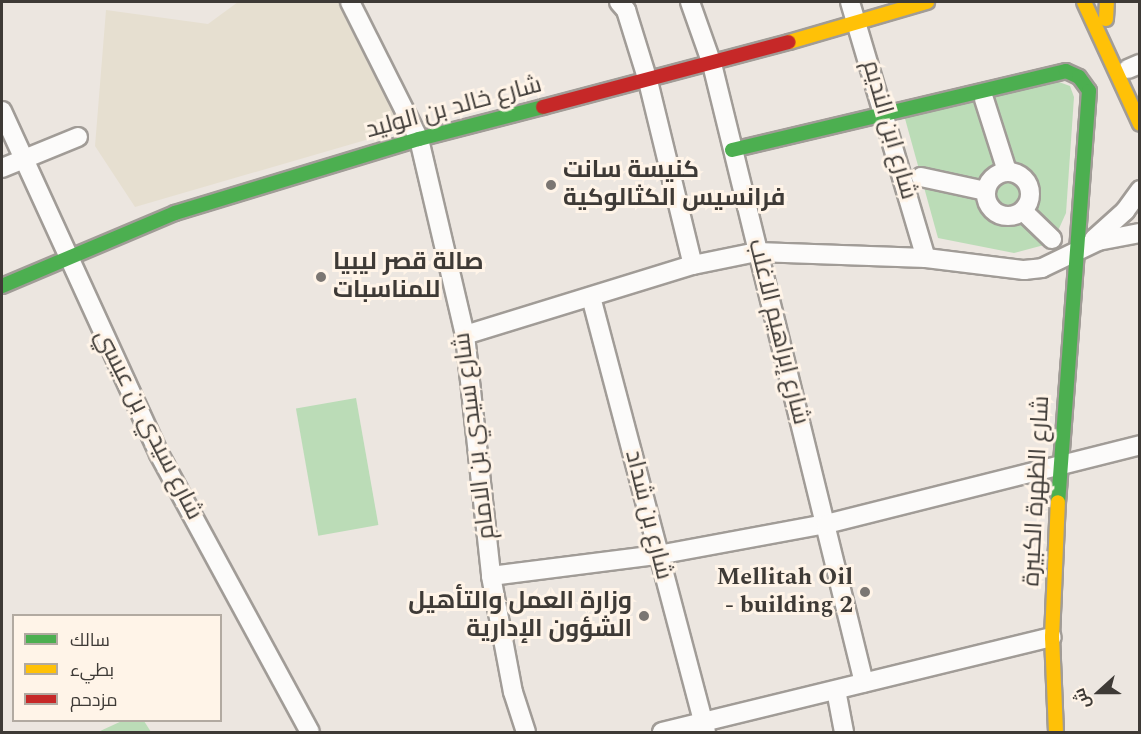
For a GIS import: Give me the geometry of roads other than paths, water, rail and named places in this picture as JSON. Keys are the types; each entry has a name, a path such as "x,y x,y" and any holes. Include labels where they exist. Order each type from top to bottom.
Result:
{"street":[{"name":"شارع سيدي بن الامام","path":"350,2 419,139 465,335 491,576 513,692 526,732"},
{"name":"شارع إبراهيم الاغلب","path":"690,2 712,64 864,683"},
{"name":"شارع ابن النديم","path":"850,2 926,258"},
{"name":"شارع خالد بن الوليد","path":"2,286 66,256 175,213 419,139 712,64 927,2"},
{"path":"1084,2 1140,124"},
{"path":"1098,2 1134,66 1140,94"},
{"path":"1106,19 1107,2"},
{"path":"627,4 693,265"},
{"name":"شارع الظهرة الكبيرة","path":"732,150 884,112 1066,71 1079,77 1089,92 1060,463 1052,637 1056,732"},
{"path":"984,99 1007,171"},
{"name":"شارع سيدي بن عيسي","path":"2,111 66,256 159,454 310,732"},
{"path":"2,168 78,136"},
{"path":"1007,171 1025,178 1031,196 1023,212 1004,217 991,210 985,191 992,176 1007,171"},
{"path":"921,177 985,191"},
{"path":"1076,252 1105,231 1140,190"},
{"path":"1023,212 1052,239"},
{"path":"465,335 693,265 757,252 926,258 1024,270 1042,268 1115,236 1140,233"},
{"name":"شارع بن شداد","path":"591,297 705,728"},
{"path":"491,576 658,555 826,524 1060,463 1140,445"},
{"path":"662,732 705,728 836,690 1052,637"},
{"path":"836,690 844,732"}],"place":[{"name":"كنيسة سانت فرانسيس الكثالوكية","path":"551,185"},
{"name":"صالة قصر ليبيا للمناسبات","path":"321,277"},
{"name":"Mellitah Oil - building 2","path":"865,592"},
{"name":"وزارة العمل والتأهيل الشؤون الإدارية","path":"644,616"}]}
